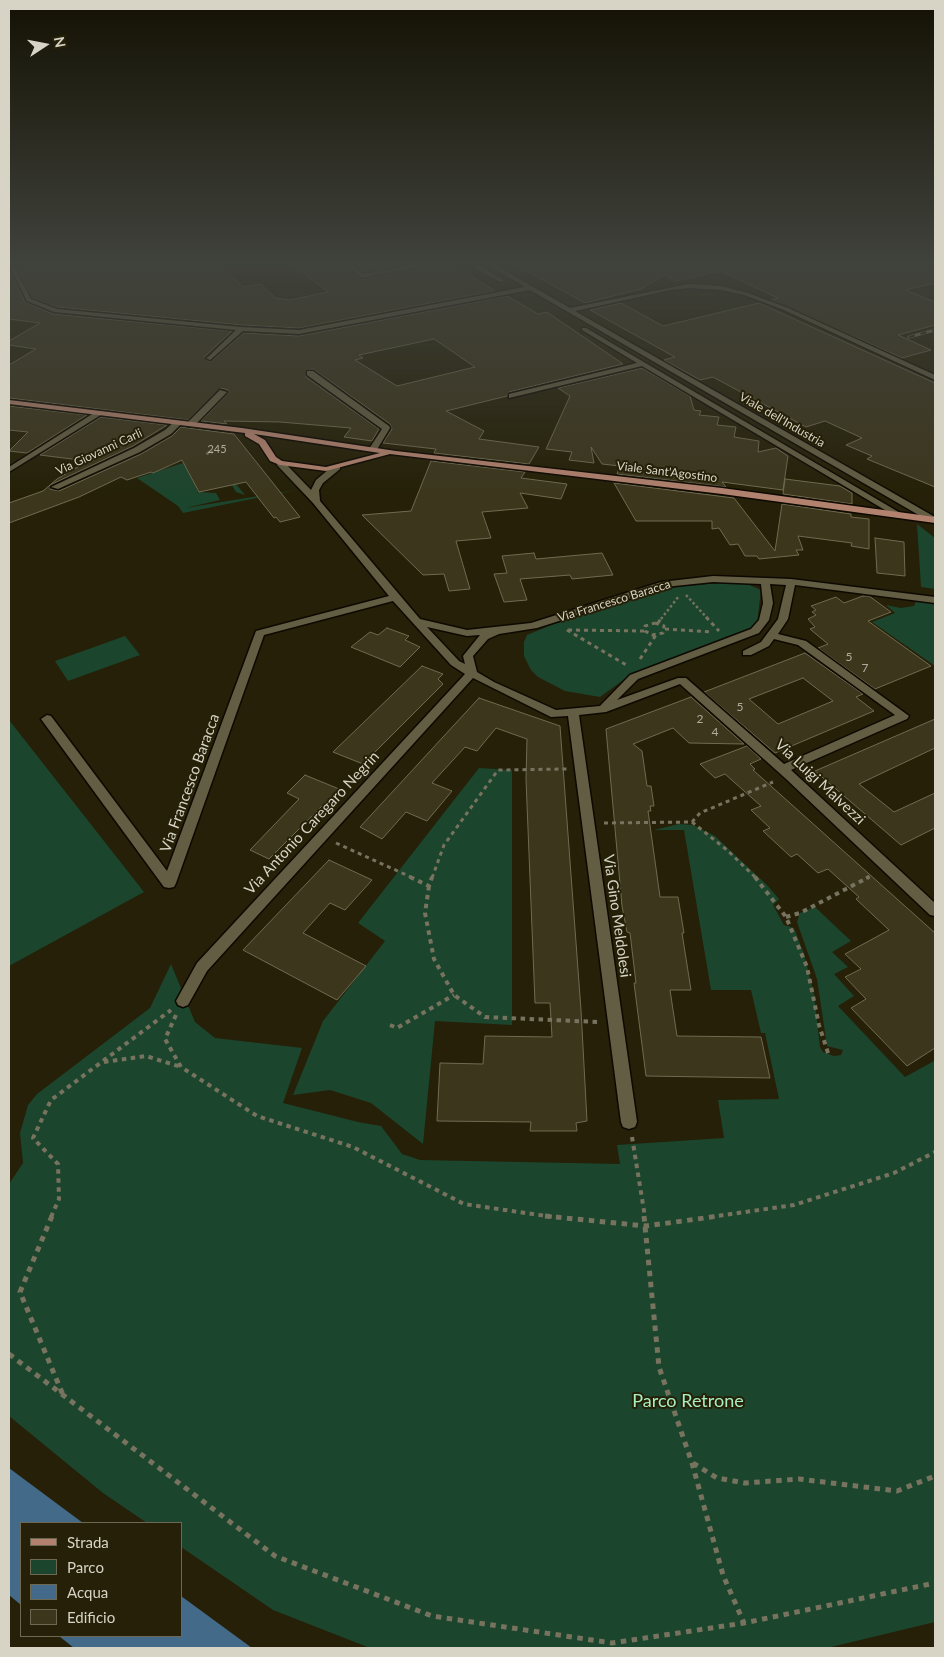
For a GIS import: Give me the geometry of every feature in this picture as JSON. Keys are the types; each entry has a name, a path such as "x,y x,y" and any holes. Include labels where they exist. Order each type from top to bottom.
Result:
{"main road":[{"name":"Viale Sant'Agostino","path":"9,402 242,430 373,448 396,453 934,519"},
{"name":"Viale Sant'Agostino","path":"242,430 276,449"},
{"name":"Viale Sant'Agostino","path":"300,438 276,449 273,459 280,463 326,469 365,458 396,453"},
{"path":"342,444 351,452 347,464"}],"street":[{"path":"210,358 227,342"},
{"name":"Viale dell'Industria","path":"606,342 898,514"},
{"name":"Viale dell'Industria","path":"625,342 934,519"},
{"path":"858,342 935,378"},
{"path":"512,396 642,364"},
{"path":"310,373 386,428 373,448"},
{"path":"191,424 223,392"},
{"path":"9,470 100,413"},
{"name":"Via Giovanni Carli","path":"55,487 137,450 168,432 178,423"},
{"path":"280,463 316,501 395,597 455,663 490,684 555,714 573,714 602,709 634,677 755,631 764,620 768,603 766,581"},
{"path":"316,501 315,490 319,482 325,475 337,467"},
{"name":"Via Francesco Baracca","path":"417,621 466,633 501,631 532,626 664,584 713,578 791,582 935,600"},
{"path":"747,653 765,644 783,619 791,582"},
{"name":"Via Francesco Baracca","path":"47,719 169,883 260,633 395,597"},
{"path":"472,673 468,656 484,637 501,631"},
{"path":"771,635 802,643 903,716 786,772"},
{"name":"Via Antonio Caregaro Negrin","path":"183,1000 202,967 472,673"},
{"name":"Via Luigi Malvezzi","path":"602,709 682,680 786,772 935,911"},
{"name":"Via Gino Meldolesi","path":"573,714 630,1122"}],"path":[{"path":"645,631 645,626 648,624 658,623 665,629 722,633 682,591 658,623"},
{"path":"633,668 566,630 645,631 656,635 663,633 665,629"},
{"path":"581,769 498,770 444,845 429,886 425,913 434,959 454,995 485,1017 616,1022"},
{"path":"692,822 700,814 786,772"},
{"path":"588,823 692,822 758,880 786,917 807,967 819,1025 829,1056"},
{"path":"322,836 429,886"},
{"path":"786,917 800,913 888,867"},
{"path":"390,1025 397,1028 454,995"},
{"path":"63,1396 20,1292 59,1199 58,1164 33,1138 51,1100 183,1000"},
{"path":"181,1067 164,1039 183,1000"},
{"path":"100,1063 116,1058 146,1056 181,1067 257,1116 353,1147 464,1204 575,1220 646,1226 794,1205 894,1173 935,1152"},
{"path":"630,1122 646,1226 659,1367 692,1462 723,1575 744,1623"},
{"path":"9,1354 275,1556 432,1616 612,1643 744,1623 935,1583"},
{"path":"692,1462 717,1478 745,1483 799,1479 896,1490 935,1476"}],"green space":[{"path":"211,454 245,495 236,492 226,475 186,466 198,492 216,493 220,500 185,508 296,490 183,513 178,506 137,478"},
{"path":"917,524 935,538 935,589 921,587"},
{"path":"718,583 745,583 761,590 757,624 743,634 633,673 600,697 565,691 538,677 531,670 524,656 524,642 527,635 551,625 675,587"},
{"path":"916,601 935,603 935,666 872,622 895,613 886,605 901,608 914,606"},
{"path":"125,636 140,655 68,681 55,661"},
{"path":"9,720 144,892 9,966"},
{"path":"479,768 512,770 512,1025 435,1021 423,1144 371,1103 330,1090 293,1095 323,1021 385,941 358,923"},
{"name":"Parco Retrone","path":"679,824 693,825 715,836 767,885 779,899 773,905 784,925 794,928 804,954 814,994 820,1047 823,1052 834,1056 841,1055 843,1050 827,1046 817,979 797,922 800,913 815,907 851,941 832,952 848,967 834,974 854,996 838,1006 905,1077 935,1062 935,1622 827,1648 370,1648 273,1610 182,1548 182,1522 146,1522 103,1493 9,1416 9,1184 23,1163 20,1133 28,1105 37,1094 150,1008 171,964 195,1022 215,1038 302,1048 283,1103 381,1126 402,1154 420,1160 620,1164 617,1145 724,1138 718,1100 779,1099 765,1033 761,1033 751,990 711,990 684,830 654,830"}],"water":[{"path":"9,1468 82,1522 20,1522 20,1604 9,1595"},
{"path":"182,1597 252,1648 74,1648 60,1637 182,1637"}],"building":[{"path":"9,342 220,342 204,357 210,362 233,342 418,342 359,355 363,358 355,360 397,386 475,367 439,342 591,342 623,364 509,392 507,396 446,411 484,431 479,439 539,447 529,464 434,453 436,449 383,443 392,429 390,424 313,369 306,370 306,377 379,429 372,441 344,437 351,428 280,422 224,421 227,424 201,421 228,393 228,390 221,388 188,420 9,398 9,365 36,349 9,345"},
{"path":"648,342 846,342 935,383 935,487 867,459 872,456 846,445 862,438 825,421 806,427 713,377 700,380 664,360 675,357"},
{"path":"867,342 914,342 931,350 902,358"},
{"path":"642,368 690,396 694,410 701,411 699,415 719,417 717,425 736,427 734,437 759,441 758,452 776,448 788,456 783,490 722,482 726,487 617,474 620,466 602,464 591,447 594,463 569,460 572,452 546,449 570,396 558,388"},
{"path":"9,406 87,415 27,453 9,451 28,432 9,430"},
{"path":"101,417 167,425 133,446 50,485 88,461 40,455"},
{"path":"181,427 234,434 300,517 280,522 276,517 274,518 246,482 199,492 182,460 153,473 127,480 121,477 79,497 9,523 9,503 43,491 50,485 50,489 59,491 141,454 172,436"},
{"path":"431,461 525,472 521,478 567,484 561,499 520,493 528,508 482,512 491,538 456,541 470,589 449,591 444,574 423,575 362,515 411,511"},
{"path":"785,479 840,486 852,493 852,504 783,494"},
{"path":"614,483 734,498 775,551 782,504 851,514 851,517 869,519 869,549 851,546 852,543 798,536 803,550 796,550 799,555 759,559 757,556 745,556 738,544 730,545 719,528 712,529 712,521 636,521"},
{"path":"875,538 904,542 905,576 877,573"},
{"path":"534,553 536,559 602,553 613,575 572,579 570,575 520,579 527,600 504,602 494,574 507,573 502,556"},
{"path":"863,596 869,596 891,612 868,621 931,666 875,689 818,648 828,644 810,629 815,627 808,619 816,615 812,612 816,610 811,606 836,597 844,603"},
{"path":"387,628 409,636 405,640 420,647 400,667 351,647 370,632 378,635"},
{"path":"805,653 863,694 856,697 874,711 775,753 704,692","holes":["803,678 833,701 778,724 749,699"]},
{"path":"422,666 443,674 438,679 443,684 363,764 333,752"},
{"path":"691,697 744,744 689,743 673,728 633,744 642,751 647,786 651,786 654,806 650,806 651,811 648,811 660,897 678,897 684,933 682,933 691,990 670,990 677,1036 761,1037 770,1078 646,1076 634,983 636,983 630,933 627,932 622,906 606,729"},
{"path":"479,698 560,726 581,1010 587,1121 576,1123 577,1131 530,1131 531,1122 437,1121 440,1063 483,1064 485,1036 552,1037 550,1003 535,1003 526,779 527,739 496,728 477,751 465,747 432,783 452,791 427,821 406,812 382,839 360,827"},
{"path":"935,719 935,748 859,784 894,812 935,793 935,828 901,845 815,771"},
{"path":"747,746 761,759 750,764 755,769 753,770 935,933 935,1048 907,1066 851,1008 866,999 845,977 861,969 845,954 889,930 856,899 859,897 828,869 818,873 797,854 791,857 763,831 770,828 751,810 761,806 725,774 715,778 700,764"},
{"path":"305,775 339,789 269,859 250,850 299,799 287,793"},
{"path":"329,860 372,880 345,910 330,903 303,933 366,966 337,1000 243,950"}]}
